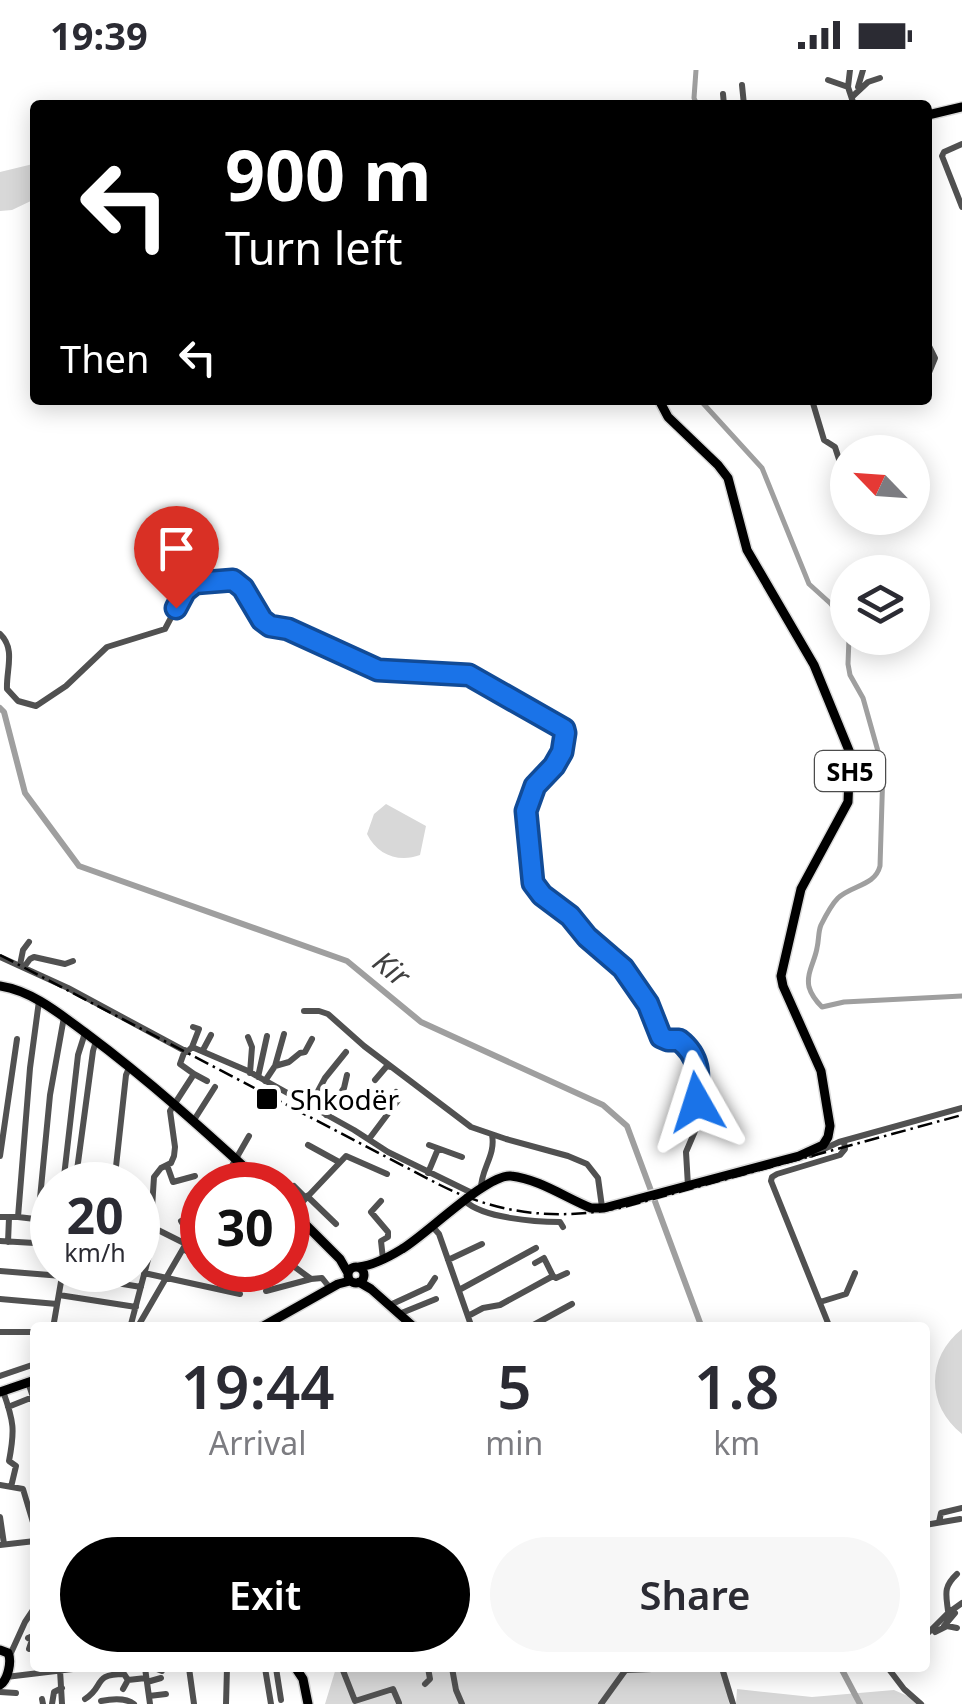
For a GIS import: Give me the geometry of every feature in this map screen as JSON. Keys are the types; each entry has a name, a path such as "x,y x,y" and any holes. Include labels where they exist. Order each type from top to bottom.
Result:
{"main road":[{"path":"932,114 962,107"},
{"name":"SH5","path":"661,405 728,478 748,550 814,665 850,753 848,802 801,888 781,972 783,986 821,1071 830,1126 823,1144 799,1156"},
{"path":"0,986 39,1001 130,1066 239,1162"},
{"path":"279,1322 404,1248 498,1177 513,1176 586,1206 604,1209 799,1156"},
{"path":"310,1231 408,1322"},
{"path":"2,1392 30,1382"},
{"path":"2,1686 5,1650"},
{"path":"300,1672 308,1704"}],"street":[{"path":"850,70 848,87 853,100"},
{"path":"853,100 864,70"},
{"path":"854,100 868,82 880,78"},
{"path":"828,80 848,87"},
{"path":"742,85 744,100"},
{"path":"723,94 724,100"},
{"path":"962,144 942,156 962,207"},
{"path":"814,405 824,440 830,444"},
{"path":"0,634 8,646 8,689 18,701 36,706 66,686 107,647 165,629 192,584 233,580 270,626 288,629 378,670 469,675 564,729 562,752 535,786 526,811 532,878 542,895 570,916 587,937 623,968 648,1004 661,1037 679,1040 693,1054 698,1065 698,1124 686,1152 682,1189"},
{"path":"22,966 23,950 29,942"},
{"path":"0,957 189,1049 203,1050 258,1077 428,1173 478,1191 493,1152 491,1134"},
{"path":"22,966 32,958 65,964 73,961"},
{"path":"30,1243 4,1241 39,1001"},
{"path":"304,1011 325,1012 466,1124 587,1164 598,1178 604,1209"},
{"path":"44,1162 64,1018"},
{"path":"194,1027 199,1029 180,1064 206,1081"},
{"path":"66,1162 78,1055 85,1033"},
{"path":"275,1066 284,1034"},
{"path":"203,1050 211,1035"},
{"path":"258,1077 267,1036"},
{"path":"248,1037 258,1077"},
{"path":"258,1077 305,1052 312,1038"},
{"path":"0,1156 17,1039"},
{"path":"79,1162 96,1041"},
{"path":"310,1106 325,1078 346,1052"},
{"path":"117,1162 130,1066"},
{"path":"375,1080 387,1066 392,1067"},
{"path":"160,1171 173,1160 175,1152 169,1114 194,1074"},
{"path":"326,1115 344,1088 347,1075"},
{"path":"194,1120 215,1087"},
{"path":"369,1139 400,1098 396,1092"},
{"path":"799,1156 962,1108"},
{"path":"234,1162 249,1136"},
{"path":"828,1322 771,1181 775,1174 840,1155 845,1149 844,1142"},
{"path":"308,1144 339,1162"},
{"path":"428,1173 434,1147 462,1157"},
{"path":"310,1194 349,1156 388,1174"},
{"path":"167,1164 173,1182 180,1180"},
{"path":"310,1200 336,1224"},
{"path":"381,1201 371,1214 388,1232 388,1237 380,1241 384,1259"},
{"path":"465,1201 480,1210 532,1221 560,1222 563,1226"},
{"path":"432,1226 439,1234 470,1322"},
{"path":"448,1260 482,1244"},
{"path":"459,1290 536,1248"},
{"path":"535,1263 544,1258 553,1276"},
{"path":"138,1322 180,1259"},
{"path":"0,1271 30,1272"},
{"path":"468,1316 567,1273"},
{"path":"820,1302 846,1294 855,1273"},
{"path":"160,1275 240,1294"},
{"path":"310,1278 324,1278 334,1286"},
{"path":"390,1306 429,1287 435,1278"},
{"path":"54,1322 59,1292"},
{"path":"135,1322 140,1292"},
{"path":"0,1299 136,1307"},
{"path":"399,1314 436,1299"},
{"path":"539,1322 572,1304"},
{"path":"0,1332 30,1332"},
{"path":"0,1376 30,1366"},
{"path":"2,1392 17,1447 9,1461 16,1466 12,1487"},
{"path":"8,1406 30,1399"},
{"path":"0,1486 24,1489 30,1511"},
{"path":"939,1522 941,1513 962,1508"},
{"path":"0,1517 2,1545 30,1541"},
{"path":"930,1524 960,1520"},
{"path":"952,1613 945,1591 958,1574"},
{"path":"930,1633 962,1603"},
{"path":"930,1634 943,1626 952,1613"},
{"path":"5,1650 30,1614"},
{"path":"943,1626 957,1628"},
{"path":"2,1686 53,1672"},
{"path":"60,1672 62,1704"},
{"path":"152,1672 146,1680 147,1699 166,1694"},
{"path":"146,1680 152,1672"},
{"path":"190,1672 194,1704"},
{"path":"226,1704 228,1672"},
{"path":"266,1672 271,1704"},
{"path":"276,1672 280,1700"},
{"path":"344,1672 355,1701 393,1689 399,1703"},
{"path":"426,1684 429,1672"},
{"path":"453,1672 462,1704"},
{"path":"600,1704 624,1672"},
{"path":"723,1672 733,1704"},
{"path":"891,1672 921,1704"},
{"path":"85,1699 106,1676 121,1674 128,1680"},
{"path":"128,1680 146,1680"},
{"path":"123,1690 128,1680"},
{"path":"99,1684 101,1702 130,1700 134,1704"},
{"path":"2,1686 16,1693"},
{"path":"52,1704 55,1690 62,1688"}],"shaded area":[{"path":"30,165 30,201 0,211 0,172"},
{"path":"386,804 426,826 420,855 389,855 371,841 367,834 374,814"},
{"path":"962,1329 962,1434 942,1410 935,1382 942,1353"},
{"path":"335,1672 722,1672 729,1704 325,1704"},
{"path":"737,1689 812,1697 894,1690 926,1704 736,1704"}],"waterway":[{"path":"695,100 696,70"},
{"path":"705,405 762,468 809,584 830,603"},
{"path":"848,655 850,675 863,698 883,769 880,866 873,878 844,894 829,911 820,928 809,987 822,1007 844,1002 962,996"},
{"name":"Kir","path":"0,708 25,793 79,866 347,961 421,1022 603,1105 627,1126 700,1322"},
{"name":"Kir","path":"843,1672 860,1704"}],"railway":[{"path":"0,955 440,1185 507,1209 576,1214 624,1207 962,1115"}],"place":[{"name":"Shkodër","path":"267,1099"}],"route":[{"path":"176,608 185,591 195,583 233,580 270,626 288,629 378,670 469,675 564,729 562,752 535,786 526,811 533,883 623,968 648,1004 661,1037 679,1040 693,1054 699,1076 697,1102"}]}
